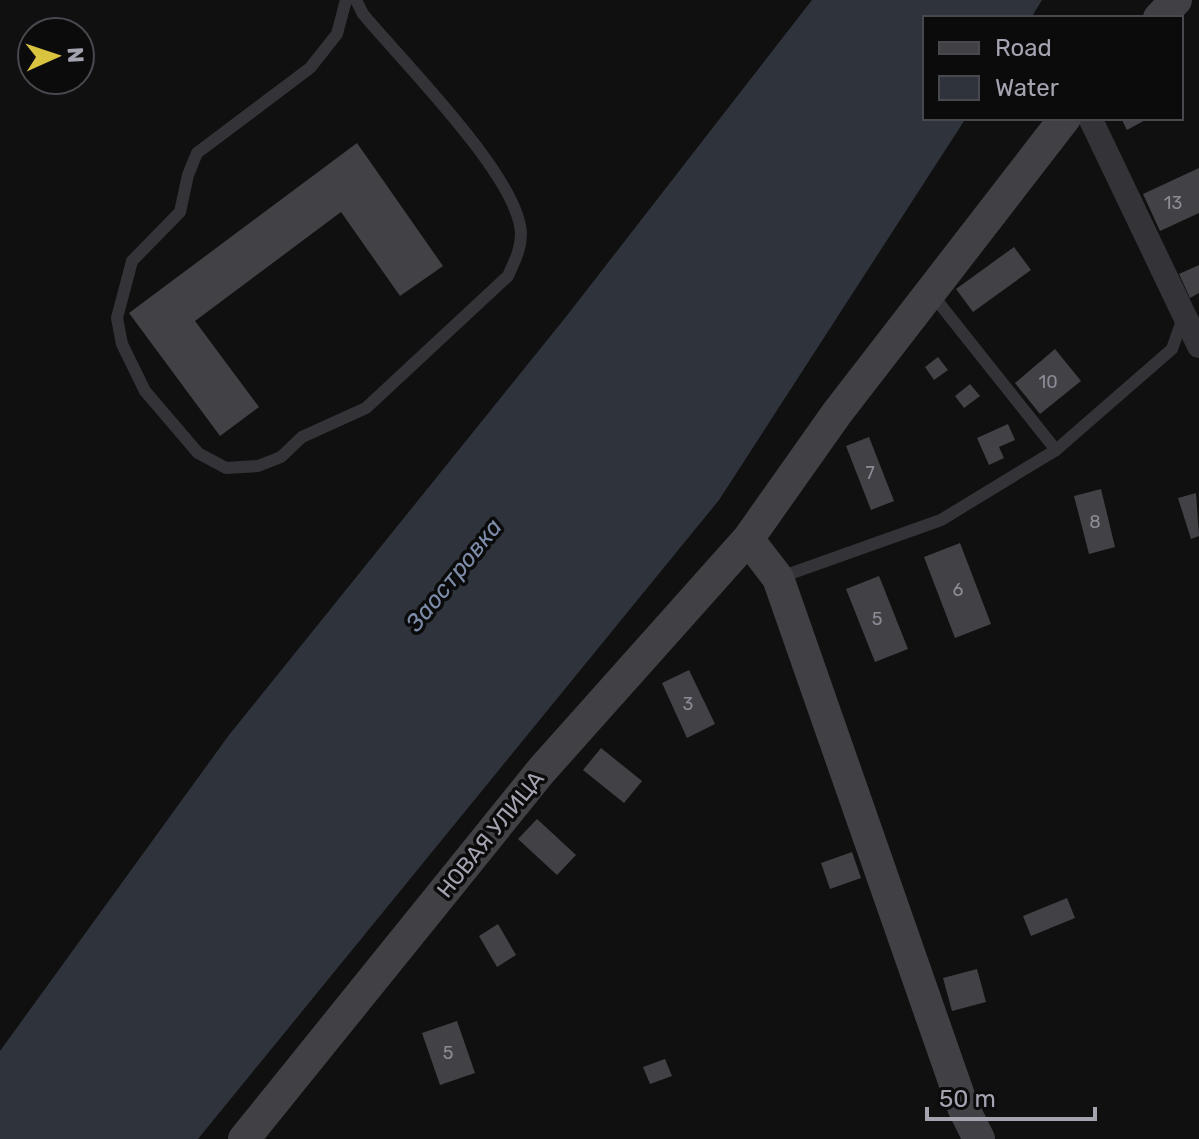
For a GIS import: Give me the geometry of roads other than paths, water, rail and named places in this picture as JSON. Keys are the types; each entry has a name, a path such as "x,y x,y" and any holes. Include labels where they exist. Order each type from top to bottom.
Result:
{"street":[{"path":"1161,16 1176,0"},
{"name":"НОВАЯ УЛИЦА","path":"244,1139 541,771 748,539 837,413 1063,120"},
{"path":"1091,120 1199,346"},
{"path":"748,539 778,578 963,1107 979,1139"}],"lane":[{"path":"346,0 337,34 310,68 197,153 188,175 180,212 132,261 123,289 117,318 122,344 145,391 198,453 226,468 258,466 281,457 302,437 366,408 508,276 519,252 521,232 502,182 363,14 356,0"},
{"path":"931,293 1056,450"},
{"path":"778,578 941,520 1056,450 1172,349 1185,312"}],"water":[{"name":"Заостровка","path":"812,0 1042,0 1032,16 923,16 923,120 965,120 719,500 198,1139 0,1139 0,1051 229,735 565,318"}]}
